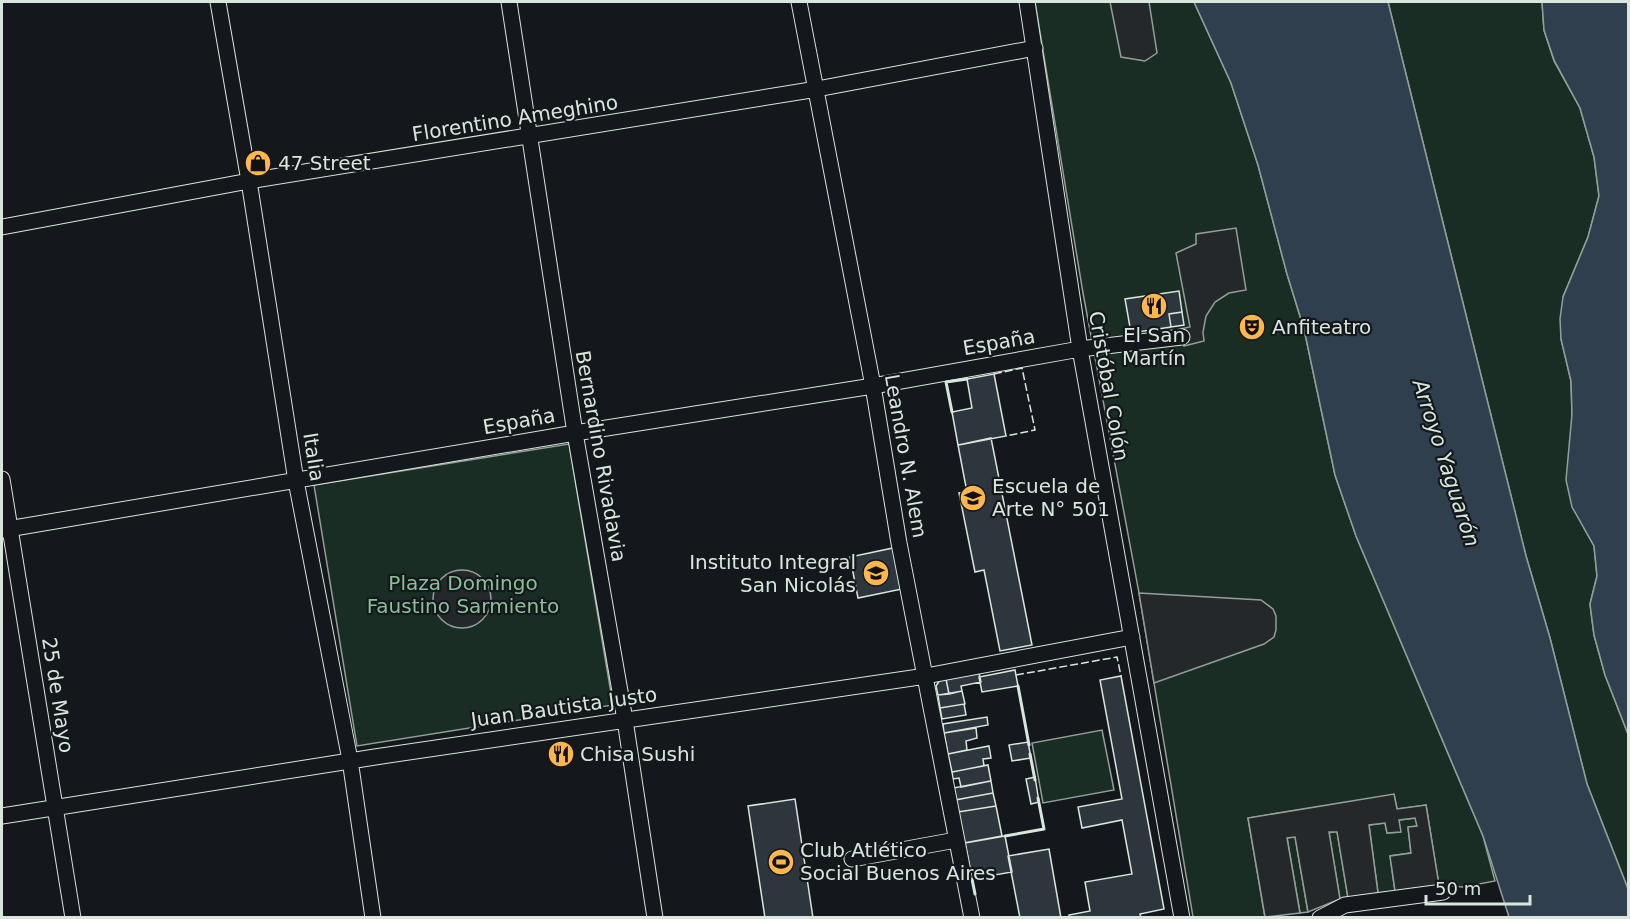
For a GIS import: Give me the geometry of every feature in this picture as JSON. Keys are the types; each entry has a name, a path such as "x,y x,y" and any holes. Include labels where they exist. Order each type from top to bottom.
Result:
{"street":[{"name":"Italia","path":"218,2 249,181 296,481 350,760 373,918"},
{"name":"Bernardino Rivadavia","path":"509,2 574,433 625,720 655,918"},
{"name":"Leandro N. Alem","path":"799,2 873,386 899,543 972,918"},
{"name":"Cristóbal Colón","path":"1027,2 1080,349 1182,918"},
{"name":"Florentino Ameghino","path":"2,228 249,181 817,89 1035,48"},
{"name":"España","path":"6,530 574,433 873,386 1080,349 1182,337"},
{"name":"25 de Mayo","path":"2,479 6,530 73,918"},
{"name":"Juan Bautista Justo","path":"2,816 350,760 926,676 1132,637"},
{"path":"852,859 956,840"},
{"path":"1324,917 1345,905 1443,892"}],"green space":[{"path":"1035,2 1194,2 1231,83 1258,165 1304,329 1335,475 1356,536 1483,836 1495,881 1463,887 1439,885 1426,805 1397,809 1394,795 1248,818 1265,917 1193,917 1139,593 1083,293"},
{"path":"1388,2 1542,2 1544,30 1554,61 1580,108 1594,157 1599,196 1588,237 1563,297 1561,339 1571,381 1572,414 1584,528 1594,546 1597,576 1590,604 1594,635 1605,675 1628,734 1628,889 1587,784 1550,638 1526,556"},
{"name":"Plaza Domingo Faustino Sarmiento","path":"569,444 613,705 357,746 314,485"},
{"path":"1102,730 1114,790 1043,803 1032,743"},
{"path":"1416,818 1417,826 1408,828 1411,853 1390,856 1395,891 1378,893 1369,825 1385,823 1387,833 1400,832 1399,820"},
{"path":"1337,831 1348,898 1340,899 1329,833"},
{"path":"1295,836 1308,912 1300,913 1287,838"}],"shaded area":[{"path":"1110,2 1149,2 1157,53 1145,61 1121,57"},
{"path":"1236,228 1246,290 1229,293 1215,302 1206,316 1204,341 1184,346 1180,329 1190,327 1176,253 1196,244 1196,234"},
{"path":"462,570 473,572 486,583 491,599 489,610 478,623 462,628 451,626 438,615 433,599 435,588 446,575"},
{"path":"1139,593 1261,600 1273,609 1276,616 1274,637 1264,644 1154,683"},
{"path":"1394,794 1397,809 1426,805 1439,885 1395,891 1390,856 1411,853 1408,827 1417,826 1415,818 1399,820 1401,832 1387,833 1385,823 1369,825 1378,893 1348,898 1337,832 1329,832 1340,899 1308,912 1295,837 1287,838 1300,913 1265,917 1248,818"}],"water":[{"name":"Arroyo Yaguarón","path":"1194,2 1388,2 1526,556 1550,638 1587,784 1628,889 1628,917 1509,917 1483,836 1356,536 1335,475 1304,329 1258,165 1231,83"},
{"path":"1542,2 1628,2 1628,734 1605,675 1594,635 1590,604 1597,576 1594,546 1572,507 1566,480 1572,414 1571,381 1561,339 1560,319 1563,297 1588,237 1599,196 1594,157 1580,108 1554,60 1544,30"}],"building":[{"name":"El San Martín","path":"1179,291 1182,312 1169,314 1171,327 1131,333 1125,299"},
{"path":"1182,312 1184,325 1171,327 1169,314"},
{"path":"994,374 1006,436 958,445 952,412 972,408 967,379"},
{"path":"991,438 1032,645 1000,651 984,570 975,572 959,493 967,492 958,445"},
{"name":"Instituto Integral San Nicolás","path":"893,548 902,589 858,598 850,557"},
{"path":"1015,670 1018,686 982,692 979,677"},
{"path":"979,673 981,682 961,686 962,691 949,694 946,679"},
{"path":"1121,676 1164,909 1140,914 1141,918 1070,918 1069,915 1090,911 1085,882 1132,874 1122,820 1082,828 1078,807 1122,799 1100,680"},
{"path":"946,679 949,694 938,695 936,686 940,680"},
{"path":"962,691 965,704 940,708 938,695"},
{"path":"964,704 966,715 942,719 940,708"},
{"path":"987,717 988,725 944,733 943,724"},
{"path":"976,728 977,738 966,741 967,750 948,754 944,733"},
{"path":"1028,742 1031,758 1012,761 1009,745"},
{"path":"989,746 991,758 983,759 984,766 952,772 948,754"},
{"path":"988,765 991,781 961,787 959,778 953,779 952,772"},
{"path":"1035,777 1039,802 1031,804 1026,779"},
{"path":"991,781 993,793 955,800 953,788"},
{"path":"993,793 996,806 958,812 955,800"},
{"name":"Club Atlético Social Buenos Aires","path":"795,799 813,918 765,918 748,806"},
{"path":"996,806 1002,836 964,843 958,812"},
{"path":"1005,836 1012,872 972,879 965,843"},
{"path":"1049,849 1061,918 1020,918 1008,856"}],"fence":[{"path":"994,374 1022,368 1035,430 1006,436"},
{"path":"1016,675 1117,657 1121,676"}],"wall":[{"path":"952,412 946,382 967,379"},
{"path":"1018,686 1029,745"},
{"path":"1030,754 1035,780"},
{"path":"1005,836 1044,829 1038,798"},
{"path":"972,879 975,894"}],"place":[{"name":"47 Street","path":"258,163"},
{"name":"El San Martín","path":"1154,306"},
{"name":"Anfiteatro","path":"1252,327"},
{"name":"Escuela de Arte N° 501","path":"973,498"},
{"name":"Instituto Integral San Nicolás","path":"876,573"},
{"name":"Chisa Sushi","path":"561,754"},
{"name":"Club Atlético Social Buenos Aires","path":"781,862"}]}
